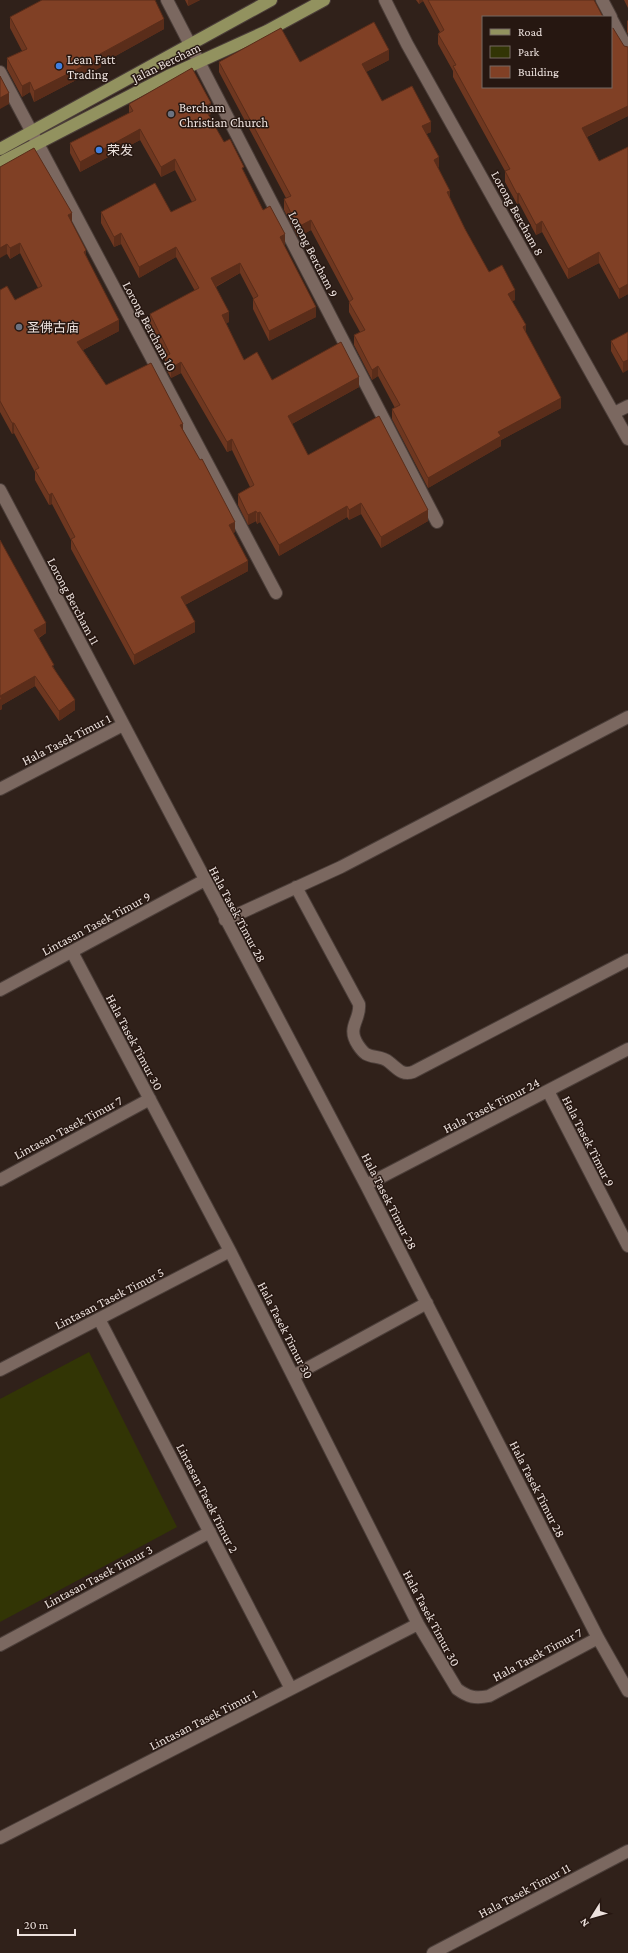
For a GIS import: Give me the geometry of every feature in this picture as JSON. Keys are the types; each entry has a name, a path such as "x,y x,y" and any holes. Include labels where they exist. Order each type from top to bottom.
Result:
{"main road":[{"name":"Jalan Bercham","path":"0,163 35,138 189,45 271,0"},
{"name":"Jalan Bercham","path":"0,149 35,138 267,31 324,0"}],"street":[{"name":"Lorong Bercham 9","path":"167,0 437,522"},
{"name":"Lorong Bercham 8","path":"385,0 407,44 628,439"},
{"path":"602,0 610,16"},
{"path":"612,19 628,50"},
{"name":"Lorong Bercham 10","path":"0,72 276,593"},
{"path":"614,413 628,406"},
{"name":"Lorong Bercham 11","path":"0,490 123,725"},
{"path":"225,920 296,886 341,868 628,717"},
{"name":"Hala Tasek Timur 1","path":"0,789 123,725"},
{"name":"Hala Tasek Timur 28","path":"123,725 366,1185 598,1638 628,1691"},
{"name":"Lintasan Tasek Timur 9","path":"0,990 205,880"},
{"path":"296,886 359,1004 360,1010 353,1027 353,1035 355,1040 364,1053 370,1056 383,1058 402,1072 413,1072 628,960"},
{"name":"Hala Tasek Timur 30","path":"72,952 230,1251 418,1624 457,1689 467,1696 478,1699 489,1696"},
{"name":"Hala Tasek Timur 24","path":"366,1185 628,1049"},
{"name":"Hala Tasek Timur 9","path":"548,1091 625,1232 628,1246"},
{"name":"Lintasan Tasek Timur 7","path":"0,1180 150,1099"},
{"name":"Lintasan Tasek Timur 5","path":"0,1370 230,1251"},
{"path":"293,1376 427,1303"},
{"name":"Lintasan Tasek Timur 2","path":"99,1319 291,1689"},
{"name":"Lintasan Tasek Timur 3","path":"0,1645 210,1532"},
{"name":"Lintasan Tasek Timur 1","path":"0,1838 418,1624"},
{"name":"Hala Tasek Timur 7","path":"489,1696 598,1638"},
{"name":"Hala Tasek Timur 11","path":"433,1953 628,1851"}],"green space":[{"path":"89,1352 177,1527 0,1622 0,1399"}],"building":[{"path":"42,0 155,0 164,19 100,54 101,57 34,91 30,82 22,86 7,58 27,49 10,17"},
{"path":"428,0 594,0 602,16 482,16 482,88 612,88 612,28 624,46 628,47 628,106 582,128 599,161 628,147 628,284 619,289 599,252 568,269 542,221 536,225 505,171 510,169 453,66 456,65 438,34 444,30"},
{"path":"374,22 389,50 362,64 382,101 412,86 431,122 422,126 439,157 434,160 450,191 447,192 465,229 489,272 502,265 515,290 508,294 526,325 523,327 561,398 498,432 501,436 428,478 392,409 400,405 378,366 372,370 354,335 365,330 349,302 353,299 311,220 298,227 284,199 291,196 219,62 281,28 300,62"},
{"path":"192,68 211,103 204,107 224,142 230,139 244,167 242,168 263,210 270,206 285,234 280,237 316,307 269,331 253,299 258,296 240,263 211,278 229,312 222,315 244,360 257,352 272,380 341,342 359,377 288,416 308,455 379,416 428,510 381,537 361,503 349,510 347,506 279,545 260,512 257,513 256,511 248,515 238,494 254,485 232,439 227,442 181,362 171,368 165,356 170,354 150,314 199,288 176,247 139,267 121,233 114,237 101,212 155,183 171,212 196,200 175,159 161,167 140,129 80,162 70,143 133,111 129,104"},
{"path":"0,76 9,93 0,98"},
{"path":"34,148 72,213 68,215 86,250 84,252 119,320 77,342 106,385 151,363 183,424 180,425 200,460 202,459 235,522 229,525 248,561 181,597 195,622 134,655 71,539 75,537 52,493 49,495 35,470 39,468 0,401 0,290 7,286 15,300 42,286 20,243 10,248 7,244 0,248 0,167"},
{"path":"628,332 628,360 623,362 611,341"},
{"path":"0,540 46,623 34,630 54,665 52,666 75,700 59,711 35,676 0,696"}],"place":[{"name":"Lean Fatt Trading","path":"59,66"},
{"name":"Bercham Christian Church","path":"171,114"},
{"name":"荣发","path":"99,150"},
{"name":"圣佛古庙","path":"19,327"}]}
